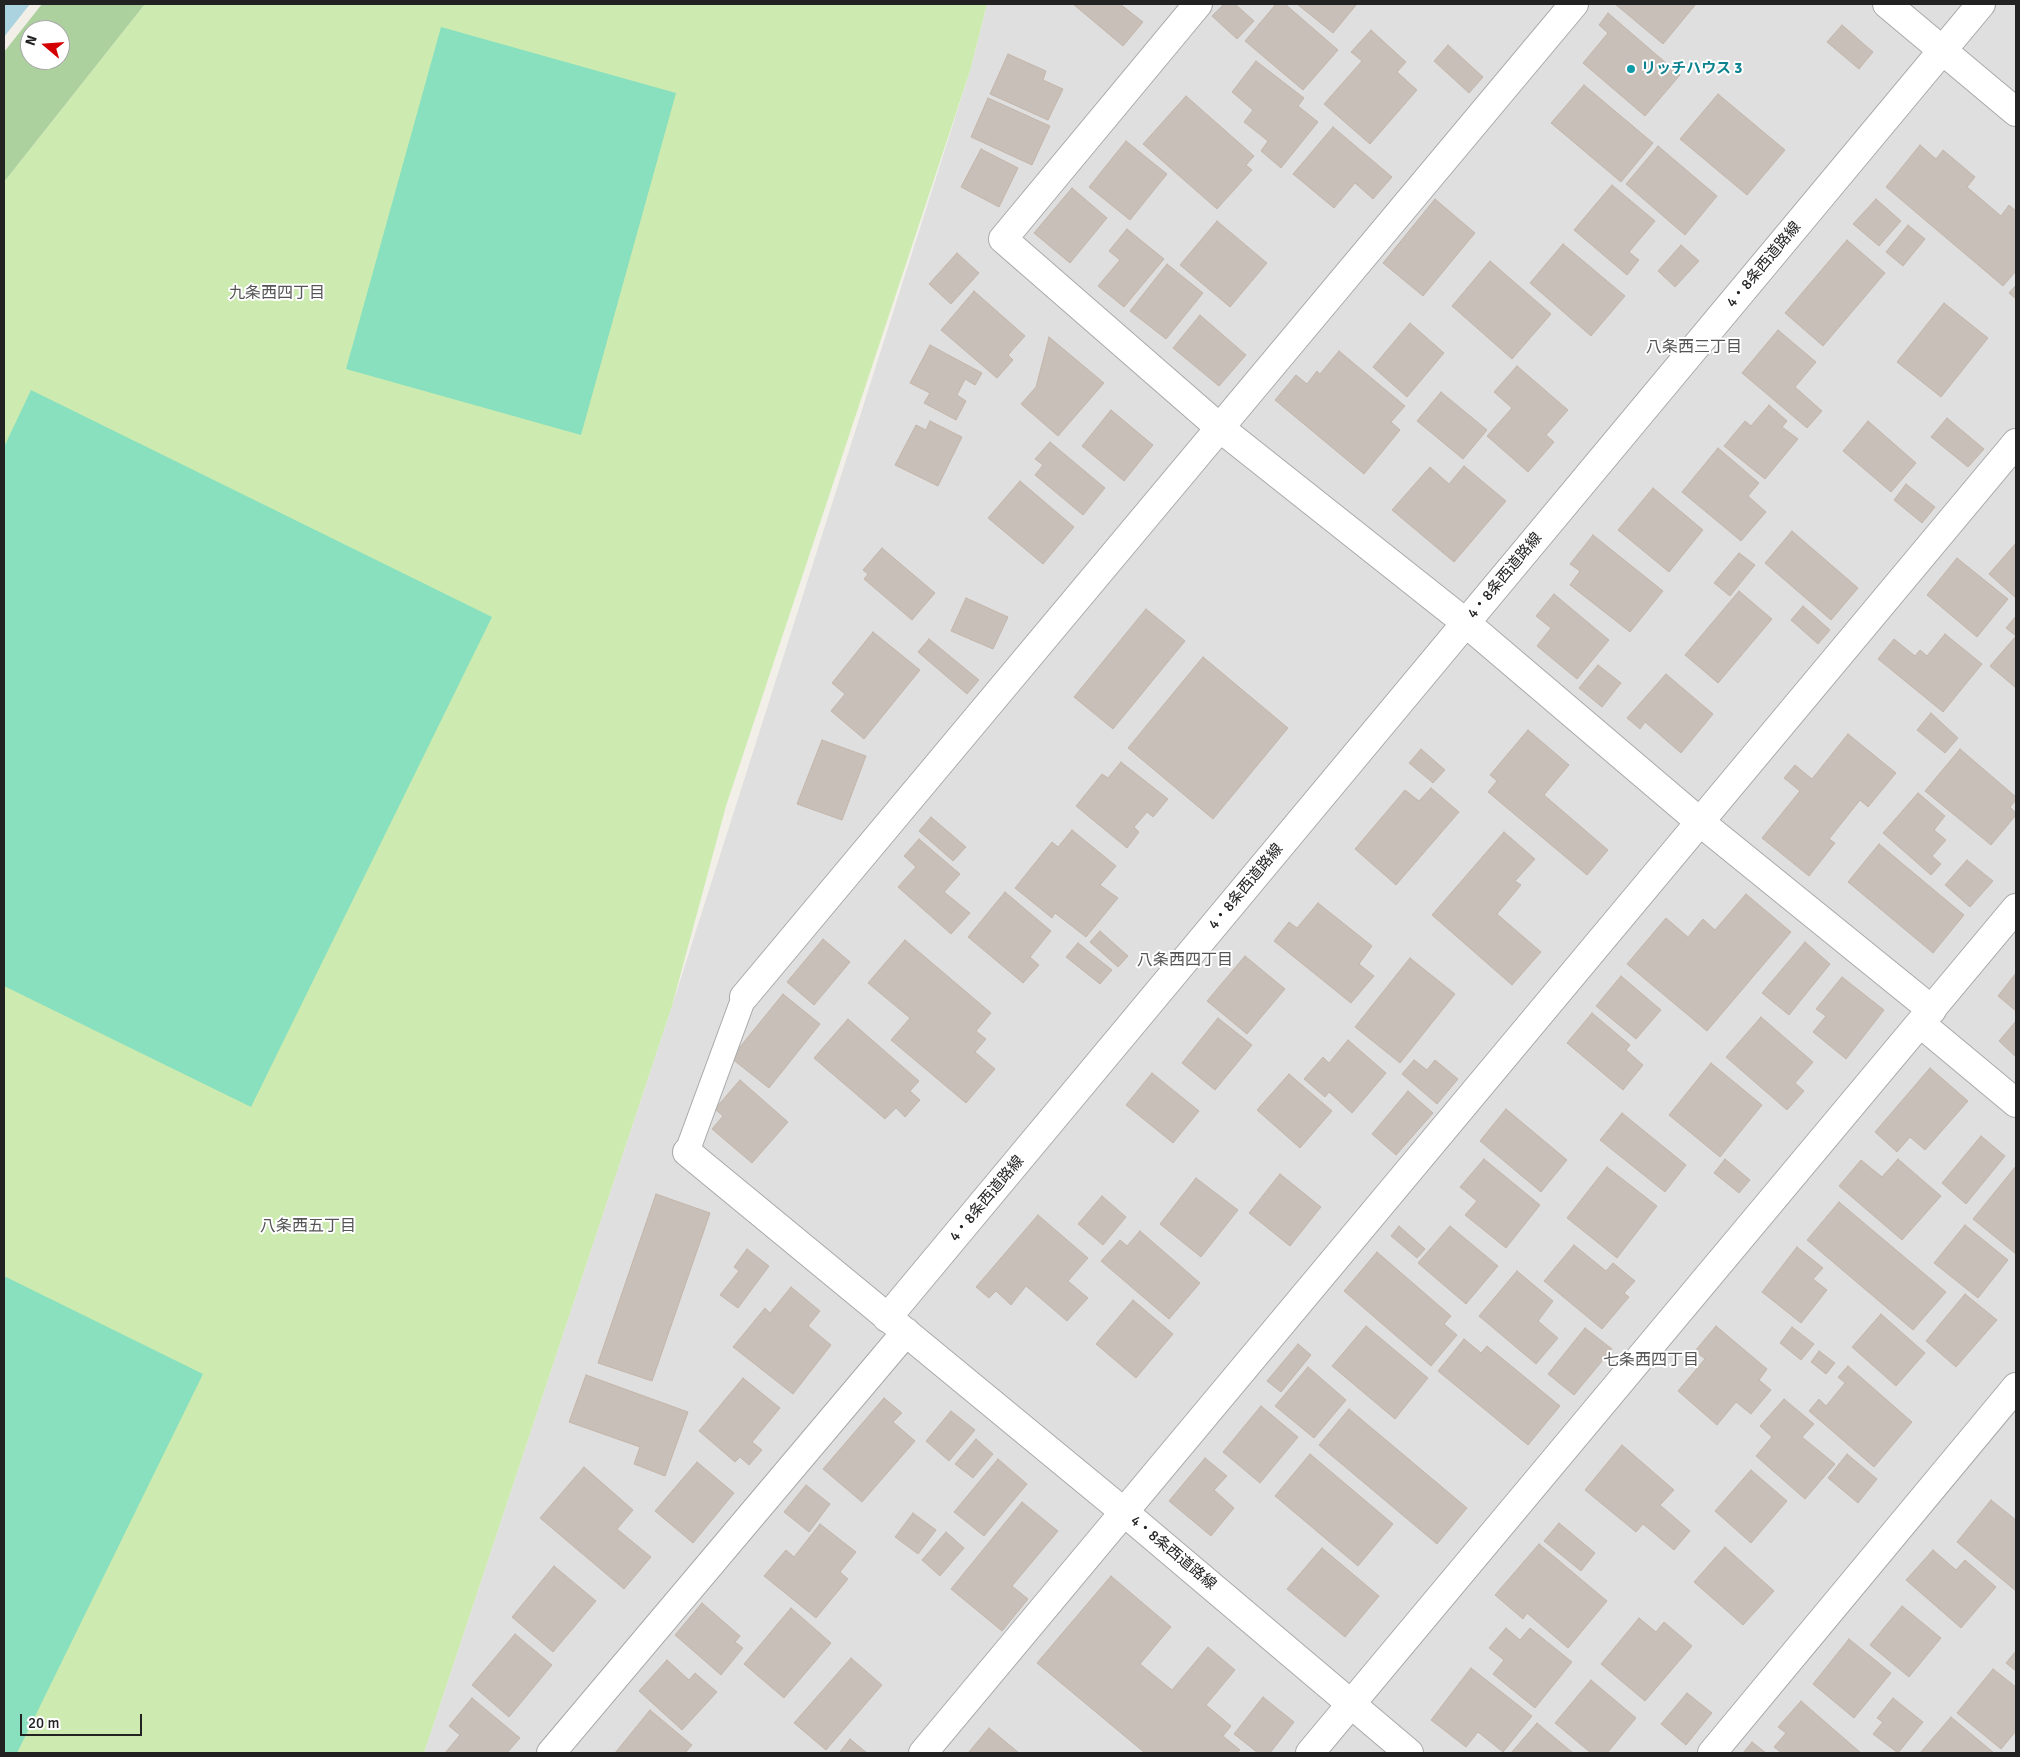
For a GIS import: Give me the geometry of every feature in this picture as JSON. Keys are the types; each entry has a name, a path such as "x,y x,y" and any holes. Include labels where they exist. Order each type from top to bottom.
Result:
{"street":[{"path":"1198,4 1003,239 1220,428 1466,623 1700,822 1926,1017 2016,1103"},
{"path":"744,997 1574,4"},
{"path":"1887,4 2016,112"},
{"name":"4・8条西道路線","path":"1409,1753 1124,1512 897,1325 1466,623 1982,4"},
{"path":"923,1753 2016,443"},
{"path":"1310,1753 2016,908"},
{"path":"551,1753 897,1325 687,1152"},
{"path":"1712,1753 2016,1387"}],"lane":[{"path":"687,1152 744,997"}],"shaded area":[{"path":"987,4 2016,4 2016,1753 424,1753 672,1006 970,71"}],"green space":[{"path":"42,4 145,4 4,182 4,52 20,32 20,70 70,70 70,20 29,20"},
{"path":"145,4 987,4 970,71 726,806 672,1006 424,1753 4,1753 4,182"},
{"path":"441,27 676,93 581,435 346,369"},
{"path":"31,390 492,617 251,1107 4,986 4,447"},
{"path":"4,1276 203,1374 17,1753 4,1753"}],"water":[{"path":"4,4 30,4 4,37"}],"building":[{"path":"1073,4 1120,4 1143,22 1123,46"},
{"path":"1224,4 1235,4 1254,21 1237,39 1212,16"},
{"path":"1276,4 1285,4 1338,50 1303,90 1245,41"},
{"path":"1297,4 1357,4 1333,33"},
{"path":"1615,4 1696,4 1663,44"},
{"name":"リッチハウス 3","path":"1608,13 1680,75 1645,116 1583,63 1608,33 1599,25"},
{"path":"1842,25 1873,52 1859,69 1827,42"},
{"path":"1371,30 1406,62 1397,72 1417,90 1370,144 1324,104 1362,61 1351,52"},
{"path":"1448,45 1483,77 1469,93 1434,61"},
{"path":"1008,54 1046,71 1043,80 1063,89 1048,120 990,94"},
{"path":"1256,61 1304,98 1298,106 1318,122 1281,168 1261,151 1268,141 1244,122 1253,110 1232,92"},
{"path":"1584,85 1653,143 1621,182 1551,123"},
{"path":"1718,94 1785,150 1747,195 1680,139"},
{"path":"1186,96 1254,156 1246,165 1252,170 1217,209 1143,144"},
{"path":"988,98 1050,126 1032,165 971,137"},
{"path":"1333,127 1392,177 1373,199 1355,183 1334,208 1293,174"},
{"path":"1126,141 1167,174 1130,220 1089,187"},
{"path":"1920,145 1936,159 1943,150 1975,177 1967,187 2001,216 2009,205 2016,211 2016,271 2003,286 1886,187"},
{"path":"1658,146 1717,196 1685,235 1626,184"},
{"path":"981,149 1018,168 999,207 961,187"},
{"path":"1612,185 1655,221 1629,252 1639,260 1627,275 1574,230"},
{"path":"1072,188 1107,218 1070,263 1034,233"},
{"path":"1435,199 1475,233 1423,296 1383,263"},
{"path":"1876,199 1901,221 1879,246 1853,224"},
{"path":"1217,221 1267,263 1230,307 1180,265"},
{"path":"1908,225 1925,239 1903,266 1886,252"},
{"path":"1127,229 1164,259 1124,307 1098,286 1120,260 1109,251"},
{"path":"1847,240 1885,273 1823,346 1785,313"},
{"path":"1563,244 1625,296 1591,336 1530,283"},
{"path":"1681,245 1699,261 1675,287 1658,271"},
{"path":"957,253 979,273 951,304 929,284"},
{"path":"1490,261 1551,314 1512,359 1452,306"},
{"path":"1167,264 1203,293 1166,339 1130,311"},
{"path":"2016,285 2016,299 2009,293"},
{"path":"974,291 1025,336 1008,355 1013,360 997,378 941,330"},
{"path":"1944,303 1988,338 1941,397 1897,362"},
{"path":"1200,315 1246,355 1219,386 1173,348"},
{"path":"1410,323 1444,353 1407,397 1373,367"},
{"path":"1778,330 1816,362 1795,387 1822,411 1807,428 1742,373"},
{"path":"1049,337 1104,383 1058,436 1021,404 1036,387"},
{"path":"930,345 982,373 975,385 965,379 957,395 966,401 956,420 924,403 930,393 910,383"},
{"path":"1339,351 1405,406 1391,422 1400,430 1364,474 1275,400 1296,375 1307,384 1317,371 1320,374"},
{"path":"1517,366 1568,410 1546,435 1554,442 1528,472 1487,436 1512,408 1494,392"},
{"path":"1441,392 1487,430 1463,459 1417,421"},
{"path":"1769,405 1787,421 1782,427 1798,439 1765,479 1724,446 1745,421 1751,426"},
{"path":"1111,410 1153,445 1124,481 1082,446"},
{"path":"1947,418 1984,449 1968,467 1931,437"},
{"path":"930,421 962,437 938,486 895,465 916,425 926,430"},
{"path":"1868,421 1916,463 1891,492 1843,451"},
{"path":"1050,442 1105,488 1083,515 1035,475 1043,465 1035,459"},
{"path":"1718,448 1759,483 1748,496 1766,512 1741,541 1682,492"},
{"path":"1464,466 1506,501 1454,562 1392,510 1430,467 1449,484"},
{"path":"1020,481 1074,527 1043,564 988,518"},
{"path":"1906,484 1935,507 1922,523 1894,500"},
{"path":"1653,488 1703,530 1669,572 1618,530"},
{"path":"1792,531 1858,588 1831,620 1765,563"},
{"path":"1593,535 1663,591 1630,632 1570,585 1580,571 1570,564"},
{"path":"2016,543 2016,598 1989,574"},
{"path":"882,548 935,593 912,620 864,579 868,574 863,570"},
{"path":"1739,553 1755,565 1730,596 1714,583"},
{"path":"1957,558 2008,599 1977,637 1927,595"},
{"path":"1739,591 1772,619 1718,683 1685,655"},
{"path":"1554,594 1609,640 1577,679 1537,646 1551,628 1536,616"},
{"path":"966,598 1008,617 993,649 951,631"},
{"path":"1803,606 1830,630 1818,644 1791,620"},
{"path":"1146,609 1185,641 1113,729 1074,697"},
{"path":"2016,616 2016,636 2006,628"},
{"path":"873,632 920,670 864,739 831,711 845,694 832,683"},
{"path":"1945,634 1982,664 1943,712 1878,659 1894,639 1915,656 1920,650 1927,656"},
{"path":"2016,636 2016,688 1990,666"},
{"path":"929,639 979,680 967,694 918,652"},
{"path":"1203,657 1288,728 1213,819 1128,748"},
{"path":"1598,665 1621,683 1602,707 1579,688"},
{"path":"1666,674 1713,714 1681,753 1645,722 1640,729 1627,718"},
{"path":"1931,713 1958,738 1945,753 1917,730"},
{"path":"1528,730 1569,765 1544,795 1608,850 1587,875 1488,792 1497,781 1490,775"},
{"path":"1848,734 1896,773 1868,807 1860,800 1829,839 1835,843 1809,876 1762,838 1800,791 1784,778 1795,765 1812,779"},
{"path":"822,740 866,756 842,820 797,804"},
{"path":"1421,749 1445,770 1433,783 1409,763"},
{"path":"1960,749 2016,797 2016,800 2010,807 2016,815 1991,845 1925,791"},
{"path":"1121,762 1168,799 1153,817 1147,812 1134,827 1139,832 1127,848 1076,806 1102,774 1108,778"},
{"path":"1431,788 1459,812 1396,885 1355,849 1405,790 1419,801"},
{"path":"1918,793 1945,816 1934,830 1946,840 1932,856 1941,864 1931,875 1883,833"},
{"path":"931,817 966,847 953,861 919,831"},
{"path":"1072,830 1116,866 1100,885 1118,898 1086,937 1055,913 1052,918 1015,888 1052,842 1058,847"},
{"path":"1504,832 1535,859 1515,881 1521,885 1497,914 1541,952 1512,985 1432,915"},
{"path":"919,839 960,874 944,892 970,913 951,934 898,887 916,867 904,856"},
{"path":"1879,844 1964,915 1933,953 1848,882"},
{"path":"1967,860 1993,881 1970,907 1945,885"},
{"path":"1005,892 1051,931 1030,957 1039,965 1023,983 968,937"},
{"path":"1746,894 1791,932 1707,1031 1627,964 1666,918 1688,937 1703,919 1715,930"},
{"path":"1318,903 1372,946 1359,964 1374,976 1351,1003 1274,941 1289,922 1297,928"},
{"path":"1100,931 1128,956 1118,967 1090,942"},
{"path":"823,939 850,962 814,1005 787,982"},
{"path":"905,940 991,1013 976,1031 986,1039 975,1052 995,1069 966,1103 891,1040 910,1018 868,983"},
{"path":"1805,942 1830,964 1789,1015 1762,993"},
{"path":"1078,943 1112,970 1100,984 1066,957"},
{"path":"1245,956 1285,989 1247,1034 1207,1001"},
{"path":"1410,958 1455,994 1400,1063 1355,1027"},
{"path":"2016,973 2016,1011 1998,996"},
{"path":"1621,976 1661,1010 1636,1039 1596,1006"},
{"path":"1842,977 1884,1010 1846,1059 1813,1032 1826,1016 1816,1009"},
{"path":"783,994 820,1024 769,1088 731,1058"},
{"path":"1592,1013 1630,1045 1626,1050 1643,1065 1623,1090 1567,1043"},
{"path":"1761,1017 1813,1062 1795,1083 1804,1091 1787,1110 1726,1057"},
{"path":"1218,1018 1252,1045 1215,1090 1182,1063"},
{"path":"848,1019 919,1081 910,1091 920,1100 905,1117 896,1108 885,1119 814,1058"},
{"path":"2016,1021 2016,1057 1999,1041"},
{"path":"1348,1040 1386,1073 1352,1113 1329,1092 1325,1097 1304,1079 1323,1057 1329,1063"},
{"path":"1414,1060 1427,1070 1435,1060 1458,1079 1437,1104 1402,1074"},
{"path":"1711,1063 1762,1105 1720,1157 1669,1115"},
{"path":"1930,1068 1968,1101 1925,1150 1910,1137 1897,1152 1875,1132"},
{"path":"1152,1073 1199,1111 1173,1143 1126,1105"},
{"path":"1289,1074 1332,1111 1300,1148 1257,1110"},
{"path":"740,1080 788,1122 752,1163 712,1129 723,1116 715,1109"},
{"path":"1408,1091 1433,1113 1396,1155 1372,1134"},
{"path":"1506,1109 1567,1160 1541,1192 1480,1141"},
{"path":"1622,1113 1686,1165 1665,1192 1600,1140"},
{"path":"1981,1136 2005,1156 1966,1204 1942,1183"},
{"path":"1484,1159 1540,1205 1506,1248 1465,1215 1477,1201 1460,1187"},
{"path":"1725,1159 1750,1180 1739,1193 1714,1173"},
{"path":"1898,1159 1941,1196 1902,1240 1839,1186 1861,1160 1882,1177"},
{"path":"2016,1166 2016,1254 1973,1219"},
{"path":"1607,1167 1657,1206 1617,1258 1567,1218"},
{"path":"1280,1174 1321,1207 1290,1246 1249,1213"},
{"path":"1196,1178 1238,1210 1201,1257 1160,1224"},
{"path":"656,1194 710,1213 652,1381 598,1363"},
{"path":"1102,1196 1126,1217 1103,1245 1078,1224"},
{"path":"1839,1202 1946,1292 1913,1330 1807,1240"},
{"path":"1038,1215 1088,1258 1068,1281 1088,1298 1067,1321 1026,1286 1011,1305 996,1291 989,1298 976,1287"},
{"path":"1965,1225 2008,1260 1978,1298 1934,1263"},
{"path":"1399,1226 1425,1249 1417,1258 1391,1236"},
{"path":"1450,1226 1498,1266 1466,1304 1418,1263"},
{"path":"1140,1231 1200,1283 1169,1319 1101,1261 1120,1240 1127,1246"},
{"path":"1574,1245 1606,1271 1613,1263 1635,1281 1624,1293 1629,1297 1602,1329 1544,1281"},
{"path":"1797,1247 1823,1268 1813,1279 1827,1290 1801,1323 1762,1292"},
{"path":"747,1249 769,1266 738,1308 720,1295 739,1271 734,1267"},
{"path":"1377,1252 1451,1316 1444,1324 1457,1335 1431,1366 1344,1291"},
{"path":"1517,1271 1553,1301 1538,1321 1558,1338 1536,1364 1479,1316"},
{"path":"791,1287 820,1311 808,1326 831,1345 793,1394 733,1347 765,1308 770,1313"},
{"path":"1965,1294 1997,1320 1956,1367 1926,1341"},
{"path":"1133,1300 1173,1334 1136,1378 1096,1344"},
{"path":"1881,1314 1925,1353 1896,1386 1852,1347"},
{"path":"1366,1326 1428,1378 1395,1419 1332,1366"},
{"path":"1716,1326 1767,1369 1759,1380 1771,1390 1751,1414 1736,1402 1717,1425 1678,1391 1705,1359 1695,1351"},
{"path":"1792,1327 1814,1344 1801,1360 1780,1343"},
{"path":"1585,1328 1612,1349 1574,1395 1548,1374"},
{"path":"1464,1339 1481,1353 1487,1346 1560,1406 1528,1445 1438,1371"},
{"path":"1298,1344 1311,1355 1281,1392 1267,1381"},
{"path":"1819,1351 1835,1363 1826,1374 1811,1362"},
{"path":"1848,1366 1912,1422 1874,1467 1809,1411 1819,1399 1826,1406 1845,1383 1838,1377"},
{"path":"1308,1367 1346,1400 1314,1438 1275,1406"},
{"path":"586,1375 688,1412 665,1476 634,1464 640,1447 569,1422"},
{"path":"743,1378 780,1408 752,1442 762,1450 749,1465 740,1457 735,1462 699,1431"},
{"path":"884,1398 902,1413 893,1422 915,1441 862,1502 823,1469"},
{"path":"1784,1399 1814,1424 1802,1437 1835,1464 1805,1499 1756,1456 1772,1437 1760,1426"},
{"path":"1261,1406 1298,1437 1260,1483 1223,1452"},
{"path":"1349,1409 1467,1508 1437,1544 1319,1445"},
{"path":"951,1411 975,1430 949,1461 926,1441"},
{"path":"976,1439 993,1454 973,1478 955,1464"},
{"path":"1622,1445 1674,1490 1660,1505 1690,1531 1674,1550 1643,1524 1636,1532 1585,1490"},
{"path":"1310,1454 1393,1524 1358,1566 1275,1496"},
{"path":"1847,1454 1877,1479 1858,1503 1828,1478"},
{"path":"1205,1458 1227,1476 1214,1490 1234,1508 1211,1536 1169,1501"},
{"path":"998,1459 1027,1484 984,1536 954,1512"},
{"path":"697,1462 734,1493 693,1543 655,1511"},
{"path":"584,1467 633,1510 617,1529 651,1557 624,1589 540,1518"},
{"path":"1751,1470 1787,1501 1751,1543 1715,1511"},
{"path":"806,1485 830,1504 809,1532 784,1512"},
{"path":"1991,1500 2016,1520 2016,1591 1957,1542"},
{"path":"1022,1502 1058,1531 1012,1586 1028,1599 1002,1631 951,1589"},
{"path":"913,1513 936,1530 918,1554 895,1537"},
{"path":"1559,1523 1595,1553 1581,1571 1544,1541"},
{"path":"820,1524 856,1552 840,1572 848,1579 816,1618 764,1576 786,1550 794,1557"},
{"path":"946,1532 964,1548 940,1576 922,1560"},
{"path":"1539,1544 1607,1601 1568,1648 1527,1613 1523,1619 1495,1595"},
{"path":"1725,1547 1774,1591 1743,1625 1694,1582"},
{"path":"1322,1548 1379,1596 1345,1637 1287,1589"},
{"path":"1933,1550 1956,1570 1965,1560 1996,1587 1961,1628 1906,1580"},
{"path":"554,1566 596,1601 553,1652 512,1617"},
{"path":"1111,1576 1171,1627 1140,1664 1172,1690 1208,1647 1235,1670 1206,1705 1231,1726 1223,1736 1240,1750 1236,1753 1145,1753 1037,1663"},
{"path":"702,1603 740,1636 735,1642 743,1648 721,1675 675,1635"},
{"path":"1902,1606 1941,1638 1909,1677 1870,1645"},
{"path":"791,1608 831,1643 784,1698 744,1664"},
{"path":"1639,1618 1656,1632 1664,1622 1692,1646 1645,1701 1601,1664"},
{"path":"1506,1628 1520,1640 1530,1628 1572,1662 1535,1708 1493,1674 1504,1660 1489,1648"},
{"path":"515,1634 552,1665 509,1717 472,1685"},
{"path":"1849,1639 1891,1673 1854,1718 1813,1684"},
{"path":"2016,1651 2016,1671 2006,1663"},
{"path":"851,1658 882,1685 826,1750 794,1723"},
{"path":"667,1660 689,1680 695,1673 717,1692 682,1730 639,1691"},
{"path":"1471,1668 1532,1716 1503,1752 1478,1732 1466,1747 1431,1720"},
{"path":"1993,1669 2016,1687 2016,1731 2001,1749 1957,1713"},
{"path":"1591,1680 1636,1718 1607,1753 1591,1753 1555,1723"},
{"path":"1687,1693 1712,1713 1686,1745 1661,1724"},
{"path":"1263,1697 1294,1722 1270,1753 1258,1753 1234,1734"},
{"path":"472,1698 520,1738 507,1753 445,1753 460,1735 449,1726"},
{"path":"1893,1698 1923,1722 1898,1753 1873,1734 1883,1722 1877,1718"},
{"path":"1801,1701 1861,1753 1782,1753 1774,1747 1786,1733 1778,1727"},
{"path":"650,1710 692,1745 685,1753 615,1753"},
{"path":"1951,1717 1994,1753 1920,1753"},
{"path":"1537,1723 1573,1753 1511,1753"},
{"path":"989,1728 1019,1753 968,1753"},
{"path":"850,1739 867,1753 840,1752"},
{"path":"1752,1742 1766,1753 1743,1753"}],"place":[{"name":"リッチハウス 3","path":"1631,69"}],"district":[{"name":"九条西四丁目","path":"277,294"},
{"name":"八条西三丁目","path":"1694,348"},
{"name":"八条西四丁目","path":"1185,961"},
{"name":"八条西五丁目","path":"308,1227"},
{"name":"七条西四丁目","path":"1651,1361"}]}
